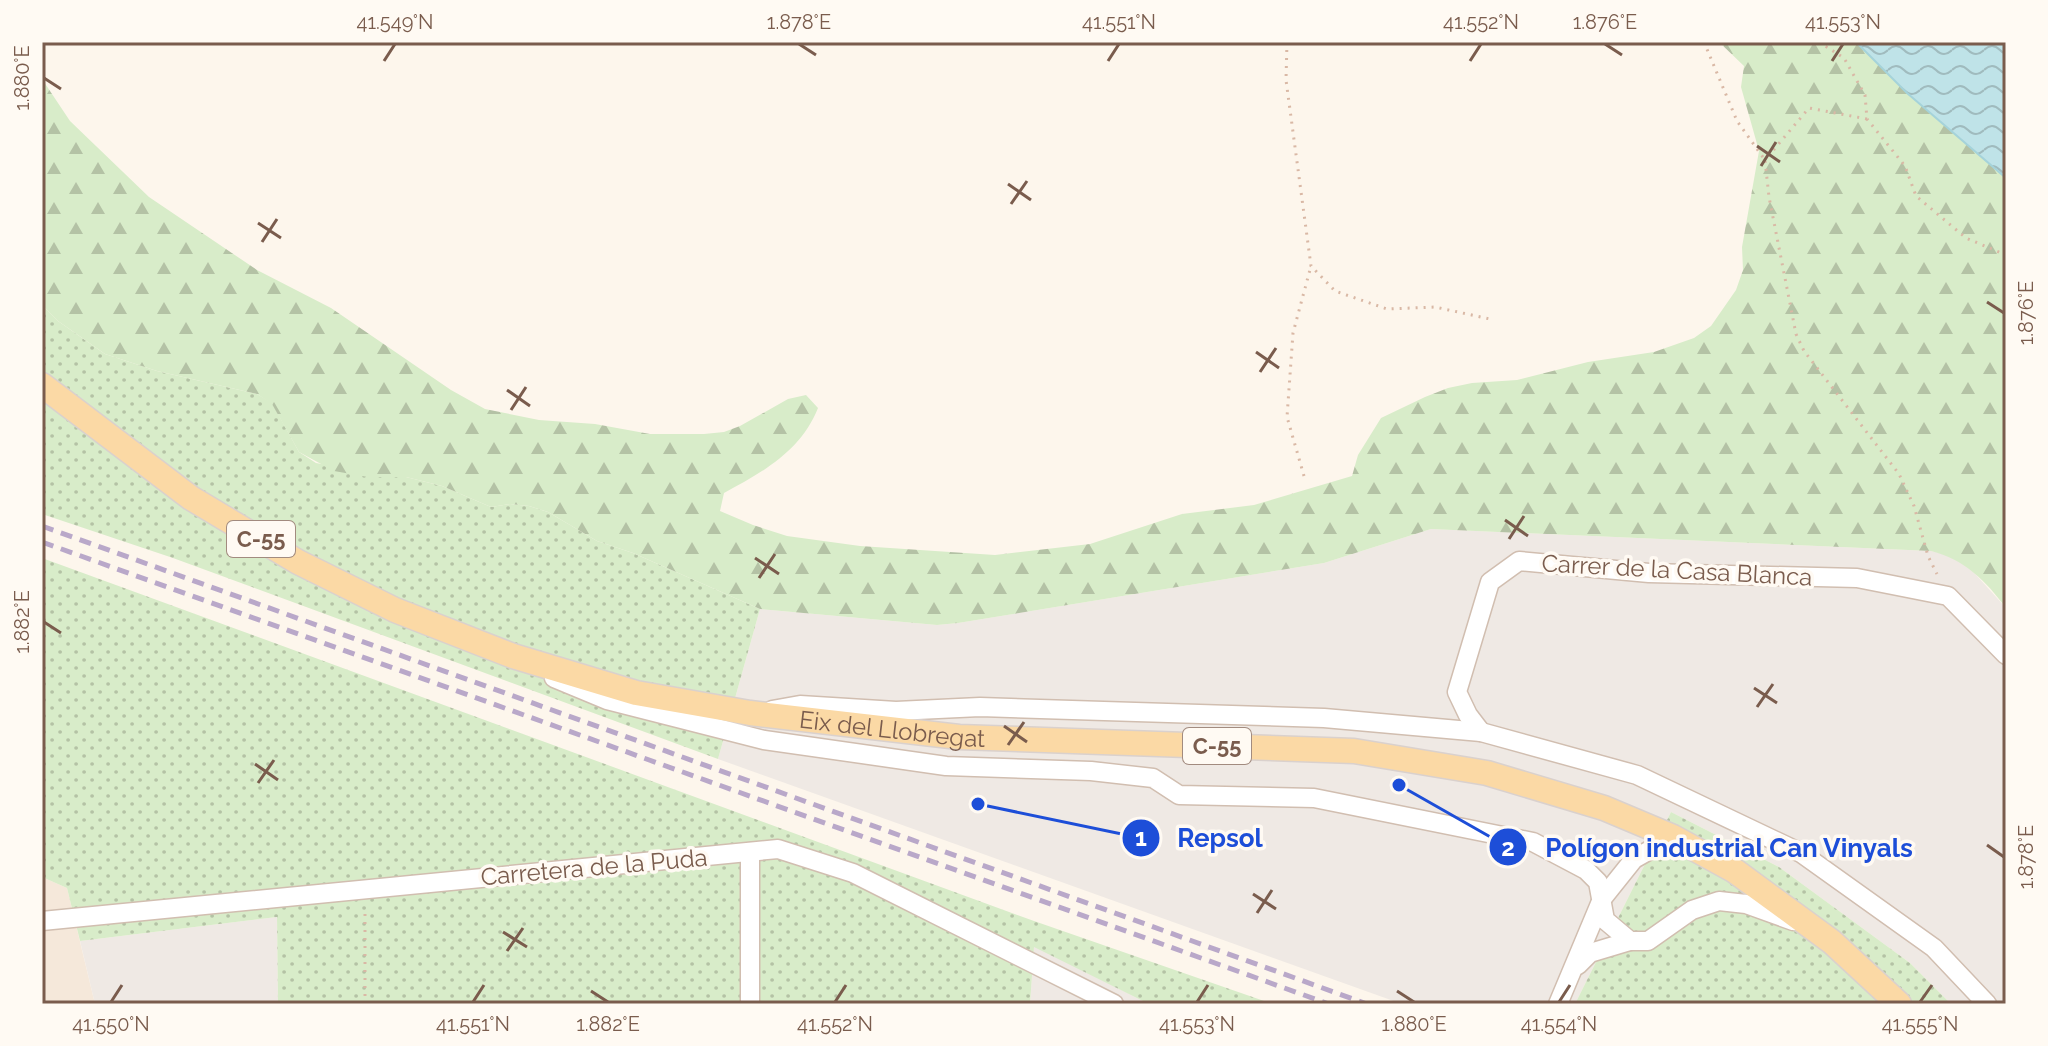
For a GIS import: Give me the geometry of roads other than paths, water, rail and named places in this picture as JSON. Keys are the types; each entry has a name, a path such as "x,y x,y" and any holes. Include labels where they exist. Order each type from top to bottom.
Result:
{"main road":[{"name":"Eix del Llobregat","path":"42,385 191,498 298,562 395,610 513,656 636,693 750,713 959,737 1354,751 1487,773 1604,808 1673,837 1735,871 1815,928 1899,1004"}],"street":[{"name":"Carrer de la Casa Blanca","path":"1481,732 1468,715 1457,692 1490,582 1519,561 1649,573 1857,578 1948,596 2006,655"},
{"path":"513,656 558,680 607,700 764,740 946,766 1091,771 1153,778 1179,795 1314,798 1533,842 1586,870 1598,882 1605,920 1630,941"},
{"path":"750,713 800,705 896,711 980,707 1324,718 1481,732 1637,775 1801,853 1934,948 1987,1004"},
{"path":"1558,1004 1602,899 1634,859 1673,837"},
{"name":"Carretera de la Puda","path":"42,921 778,849 853,873 1114,1004"},
{"path":"750,852 750,1004"},
{"path":"1573,970 1590,953 1630,941 1648,941 1692,910 1719,901 1746,904 1815,928"}],"water":[{"path":"1856,42 2006,42 2006,178 1907,93"}],"railway":[{"path":"42,526 1367,1004"},
{"path":"42,542 1329,1004"}],"place":[{"name":"Polígon industrial Can Vinyals","path":"1399,785"},
{"name":"Repsol","path":"978,804"}]}
